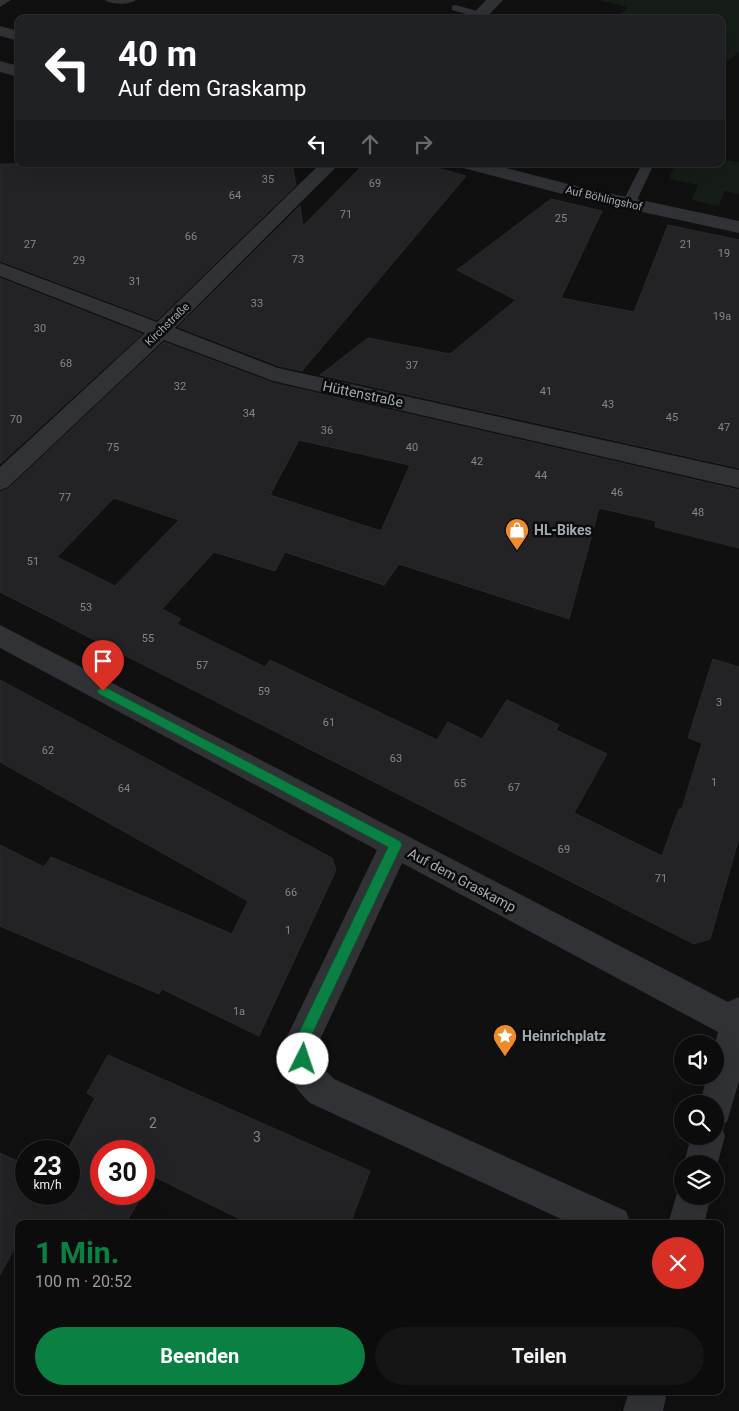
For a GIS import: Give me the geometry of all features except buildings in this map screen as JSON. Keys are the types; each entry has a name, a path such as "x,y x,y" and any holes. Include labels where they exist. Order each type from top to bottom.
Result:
{"street":[{"path":"480,15 495,0"},
{"path":"0,31 15,35"},
{"path":"0,66 15,71"},
{"name":"Kirchstraße","path":"0,480 159,332 323,167"},
{"name":"Auf Böhlingshof","path":"482,167 578,192 739,227"},
{"name":"Hüttenstraße","path":"0,270 273,374 739,479"},
{"name":"Auf dem Graskamp","path":"0,636 396,845 738,1020"},
{"path":"396,845 300,1045 305,1074 322,1091 604,1220"},
{"path":"719,1095 738,1020"},
{"path":"687,1220 691,1205"},
{"path":"643,1411 647,1395"}],"lane":[{"path":"0,4 6,0"},
{"path":"110,0 131,0"},
{"path":"456,8 473,15"},
{"path":"629,203 647,167"}],"shaded area":[{"path":"599,0 739,0 739,52 725,63 725,15 620,15 627,7"},
{"path":"725,160 739,162 739,194 724,191 719,206 692,200 698,185 669,179 674,167 725,167"}],"place":[{"name":"HL-Bikes","path":"517,551"},
{"name":"Heinrichplatz","path":"505,1057"}],"route":[{"path":"103,691 396,845 300,1045 303,1059"}]}
